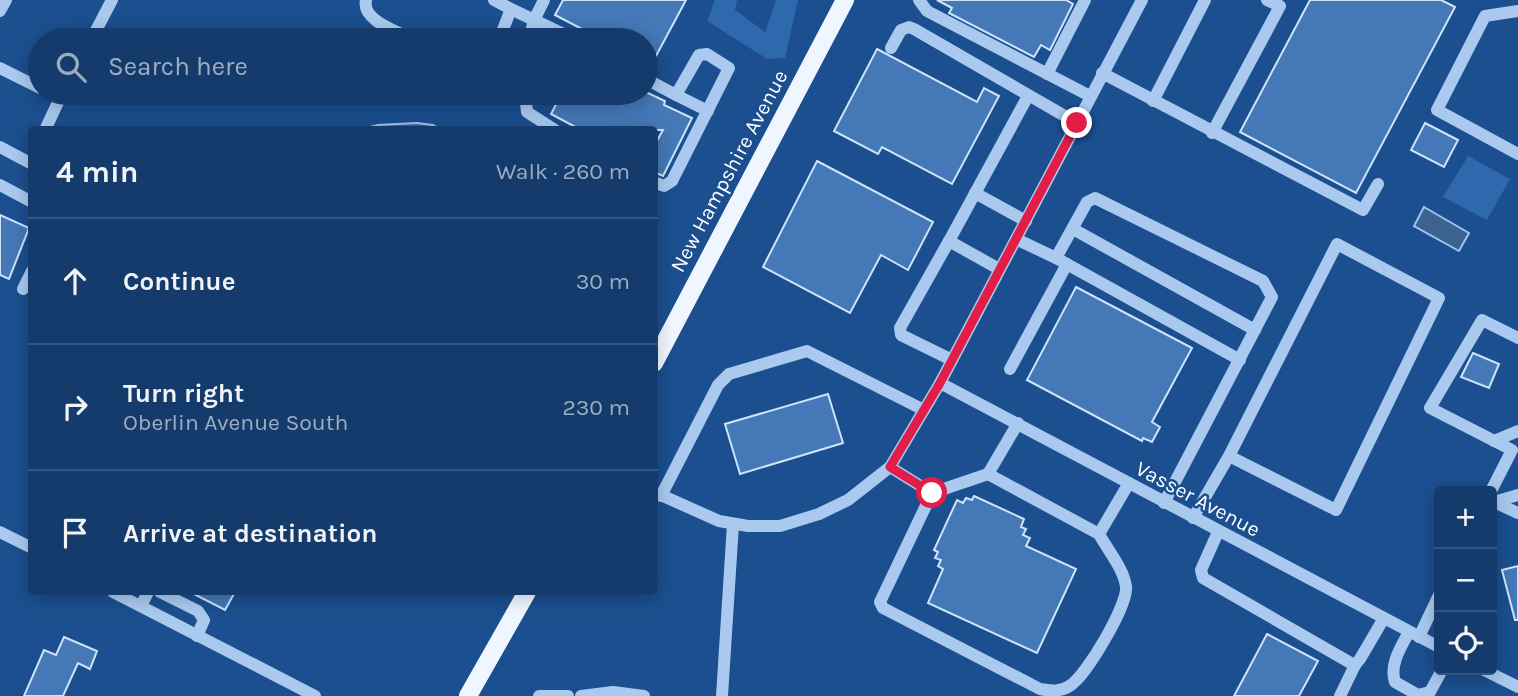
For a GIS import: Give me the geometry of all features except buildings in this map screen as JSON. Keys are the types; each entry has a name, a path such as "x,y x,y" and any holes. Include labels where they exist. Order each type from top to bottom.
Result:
{"main road":[{"name":"New Hampshire Avenue","path":"658,355 843,2"},
{"path":"468,696 525,595"}],"street":[{"path":"0,11 6,0"},
{"path":"97,28 112,0"},
{"path":"366,0 365,6 369,15 392,28"},
{"path":"494,0 551,28"},
{"path":"532,28 544,0"},
{"path":"919,0 927,11 1090,96"},
{"path":"1046,74 1085,0"},
{"path":"924,410 807,351 729,374 718,384 658,494 704,516 733,524 780,526 820,514 848,500 890,467 924,410 940,383 1142,0"},
{"path":"1153,102 1205,0"},
{"path":"1212,133 1280,6 1267,0"},
{"path":"504,28 511,9"},
{"path":"1518,11 1485,16 1437,110 1518,154"},
{"path":"891,48 901,30 909,27 1077,123"},
{"path":"658,184 664,186 672,181 729,73 726,63 707,54 699,55 676,95"},
{"path":"0,68 28,82"},
{"path":"1102,73 1363,210 1377,184"},
{"path":"658,85 708,111"},
{"path":"952,359 901,335 900,328 1028,96"},
{"path":"46,126 54,105"},
{"path":"526,105 527,112 549,126"},
{"path":"0,147 28,159"},
{"path":"0,185 28,200"},
{"path":"975,193 1026,221"},
{"path":"1010,369 1062,261 1073,229 1087,202 1096,198 1262,281 1272,296 1164,503"},
{"path":"1073,229 1255,330"},
{"path":"1016,239 1062,261 1240,360"},
{"path":"949,241 999,269"},
{"path":"1193,518 1229,456 1337,244 1439,298 1336,510 1229,456"},
{"path":"23,289 28,279"},
{"path":"1496,486 1512,450 1430,408 1482,320 1518,338"},
{"name":"Vasser Avenue","path":"940,383 1434,644"},
{"path":"988,474 1098,534 1124,578 1125,597 1084,673 1070,686 1055,692 1040,689 883,608 880,602 932,493 988,474 1018,423"},
{"path":"1494,441 1518,431"},
{"path":"1499,475 1518,466"},
{"path":"890,467 932,493"},
{"path":"1098,534 1129,483"},
{"path":"1497,497 1518,495"},
{"path":"1497,501 1518,513"},
{"path":"722,696 733,524"},
{"path":"0,531 28,546"},
{"path":"1218,532 1201,570 1203,578 1355,665"},
{"path":"119,595 315,696"},
{"path":"141,606 146,595"},
{"path":"166,595 198,611 204,620 197,636"},
{"path":"1434,603 1396,658 1392,674 1395,682 1418,695 1430,692 1439,675"},
{"path":"1340,696 1355,665 1384,618"},
{"path":"1494,675 1518,687"},
{"path":"581,696 613,692 644,696"},
{"path":"539,696 568,696"}],"shaded area":[{"path":"715,0 737,0 735,10 765,32 776,0 798,0 785,58 767,59 707,21"},
{"path":"417,123 435,126 374,126"},
{"path":"1468,156 1510,179 1487,220 1443,197"},
{"path":"1424,207 1469,233 1459,251 1414,226"}],"route":[{"path":"932,493 890,467 940,383 1077,123"}]}
